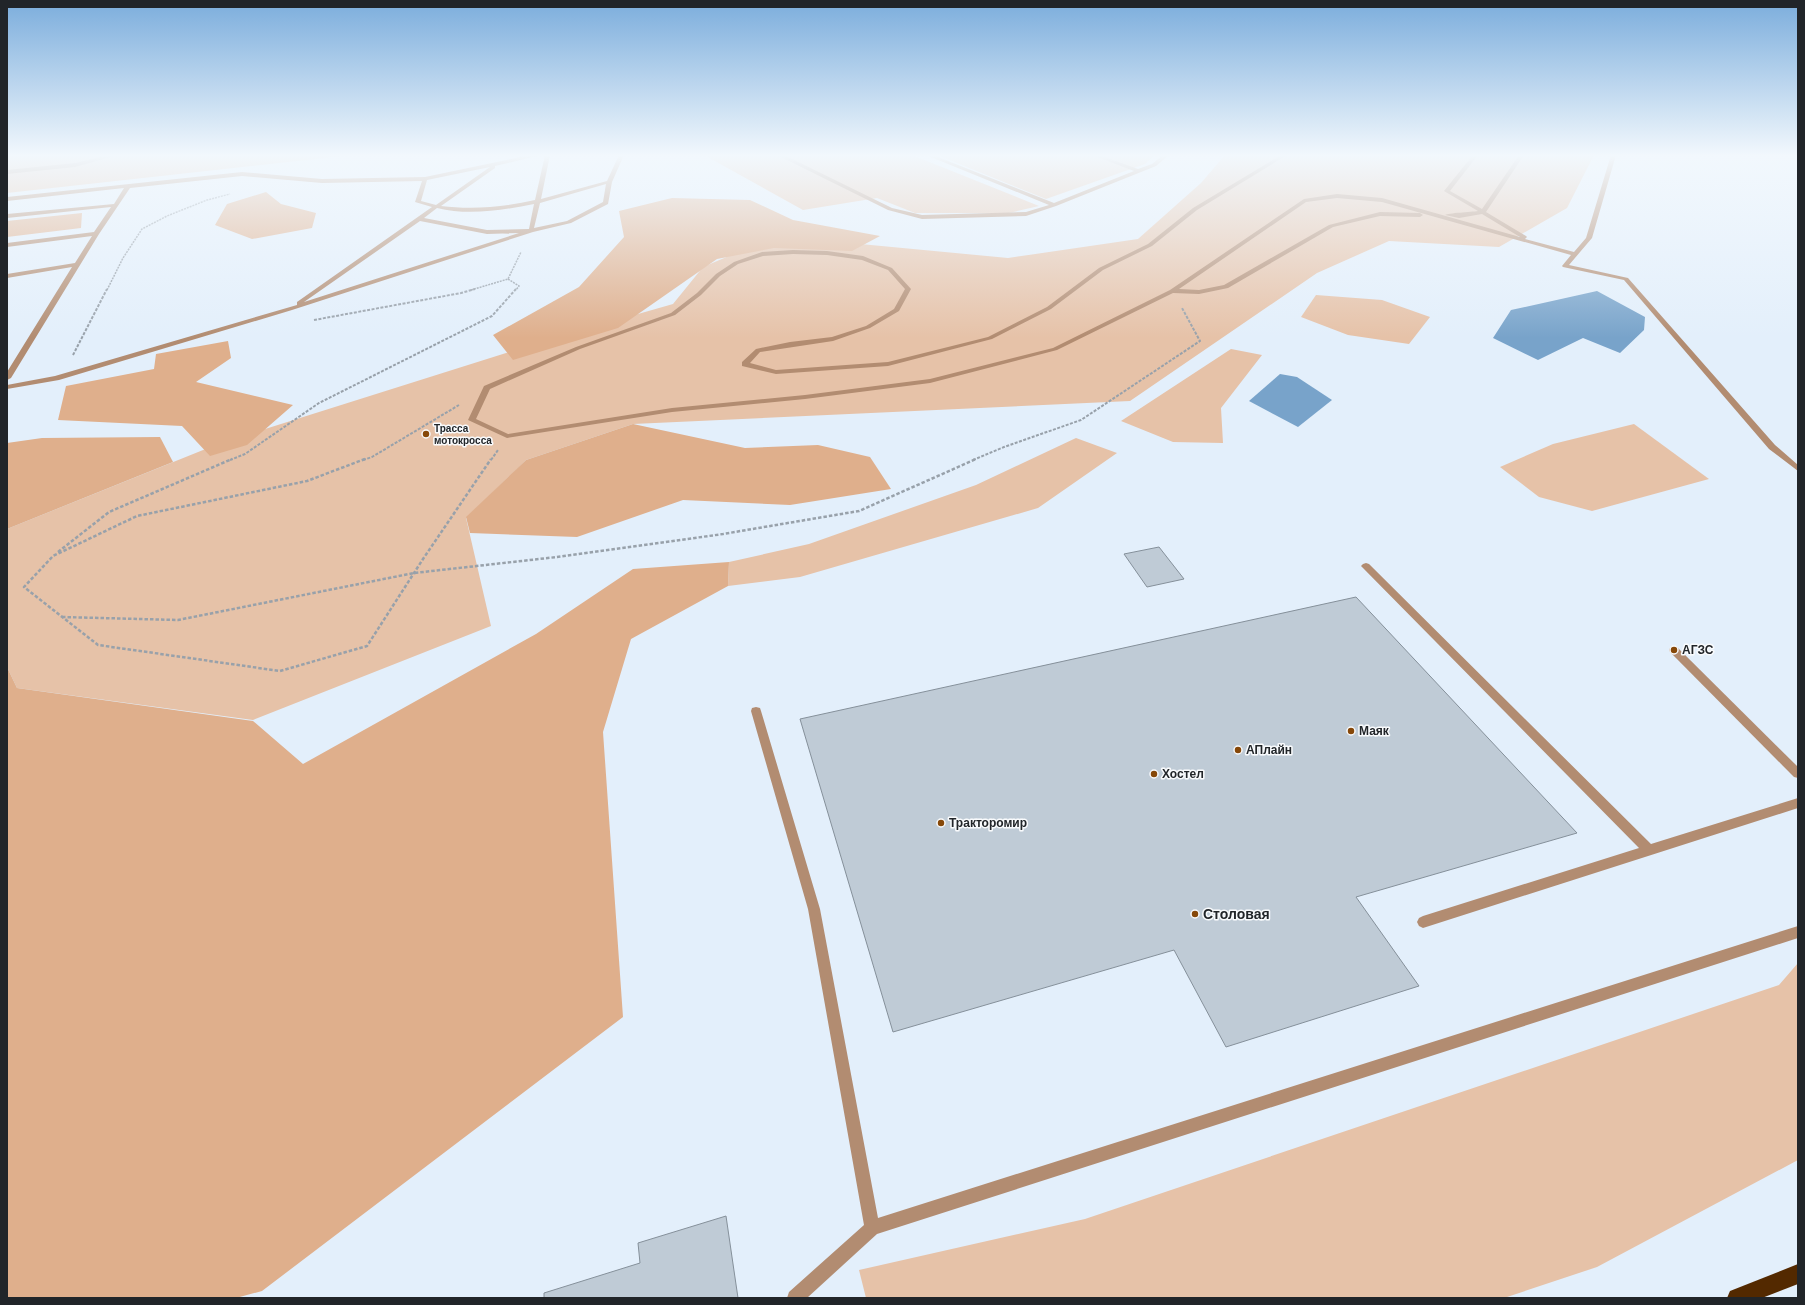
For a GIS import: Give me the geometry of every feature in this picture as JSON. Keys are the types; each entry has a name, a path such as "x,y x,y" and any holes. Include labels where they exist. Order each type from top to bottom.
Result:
{"highway":[{"path":"1737,1298 1798,1274"}],"street":[{"path":"7,378 108,216"},
{"path":"290,310 424,216"},
{"path":"531,231 535,216"},
{"path":"7,387 56,378 290,310 531,231 569,222 581,216"},
{"path":"918,216 960,216"},
{"path":"1186,216 1150,245 1101,269 1048,308 990,338 888,364 776,372 744,364 758,350 790,344 833,339 868,327 897,310 908,289 890,269 863,258 827,253 793,252 762,254 736,262 718,275 700,294 673,314 578,348 487,388 472,420 507,436 672,410 805,397 930,381 1055,349 1172,291 1283,216"},
{"path":"1172,291 1199,292 1226,287 1331,226 1372,216"},
{"path":"1435,216 1573,254"},
{"path":"1490,216 1529,239 1573,254"},
{"path":"1596,216 1589,238 1573,254 1565,266 1626,279 1772,447 1798,469"},
{"path":"420,219 487,232 531,231"},
{"path":"7,245 96,234"},
{"path":"7,276 77,265"},
{"path":"1366,566 1649,850"},
{"path":"1674,650 1798,774"},
{"path":"756,711 814,909 872,1228"},
{"path":"1423,922 1798,804"},
{"path":"795,1298 872,1228 1798,932"}],"path":[{"path":"56,378 72,357 123,258 142,229 167,216"},
{"path":"314,320 461,293 508,279 531,231"},
{"path":"507,436 414,573 367,646 280,671 98,645 24,587 53,556 109,512 245,454 319,403 451,338 492,316 519,286 508,279"},
{"path":"62,617 178,620 414,573 557,557 723,534 859,511 1004,447 1081,420 1200,341 1172,291"},
{"path":"53,556 137,516 307,481 372,457 487,388"}],"shaded area":[{"path":"55,216 82,216 81,228 7,237 7,221"},
{"path":"220,216 315,216 312,228 252,239 215,225"},
{"path":"620,216 784,216 793,220 880,236 852,251 774,248 717,259 618,328 513,360 493,335 579,287 624,237"},
{"name":"Трасса мотокросса","path":"1164,216 1553,216 1499,247 1389,241 1317,273 1130,401 633,424 526,460 466,518 491,626 253,720 17,688 7,667 7,529 218,444 547,340 673,304 703,267 776,236 1008,258 1138,239"},
{"path":"1316,295 1382,300 1430,317 1409,344 1348,335 1301,317"},
{"path":"228,341 231,358 196,382 293,405 247,445 210,456 182,426 58,420 66,386 154,369 156,354"},
{"path":"1231,349 1262,355 1221,408 1223,443 1173,442 1121,421"},
{"path":"633,424 745,448 818,445 870,457 891,489 790,505 683,500 577,537 470,533 466,517 526,460"},
{"path":"1634,424 1709,479 1592,511 1539,497 1500,467 1553,444"},
{"path":"160,437 173,462 7,529 7,443 42,438"},
{"path":"1076,438 1117,453 1038,508 800,577 728,586 729,562 809,544 976,485"},
{"path":"729,562 728,586 631,639 603,732 623,1017 262,1291 236,1298 7,1298 7,667 17,688 253,721 303,764 536,634 633,569"},
{"path":"1798,963 1798,1160 1597,1267 1504,1298 866,1298 859,1270 1085,1219 1779,985"}],"water":[{"path":"1597,291 1645,317 1644,330 1620,353 1583,338 1538,360 1493,338 1511,310"},
{"path":"1280,374 1297,377 1332,400 1298,427 1249,401"}],"building":[{"path":"1159,547 1184,579 1147,587 1124,554"},
{"path":"1356,597 1577,833 1356,897 1419,986 1226,1047 1174,950 893,1032 800,719"},
{"path":"726,1216 738,1298 544,1298 544,1293 640,1263 638,1243"}],"place":[{"name":"Трасса мотокросса","path":"426,434"},
{"name":"АГЗС","path":"1674,650"},
{"name":"Маяк","path":"1351,731"},
{"name":"АПлайн","path":"1238,750"},
{"name":"Хостел","path":"1154,774"},
{"name":"Тракторомир","path":"941,823"},
{"name":"Столовая","path":"1195,914"}]}
